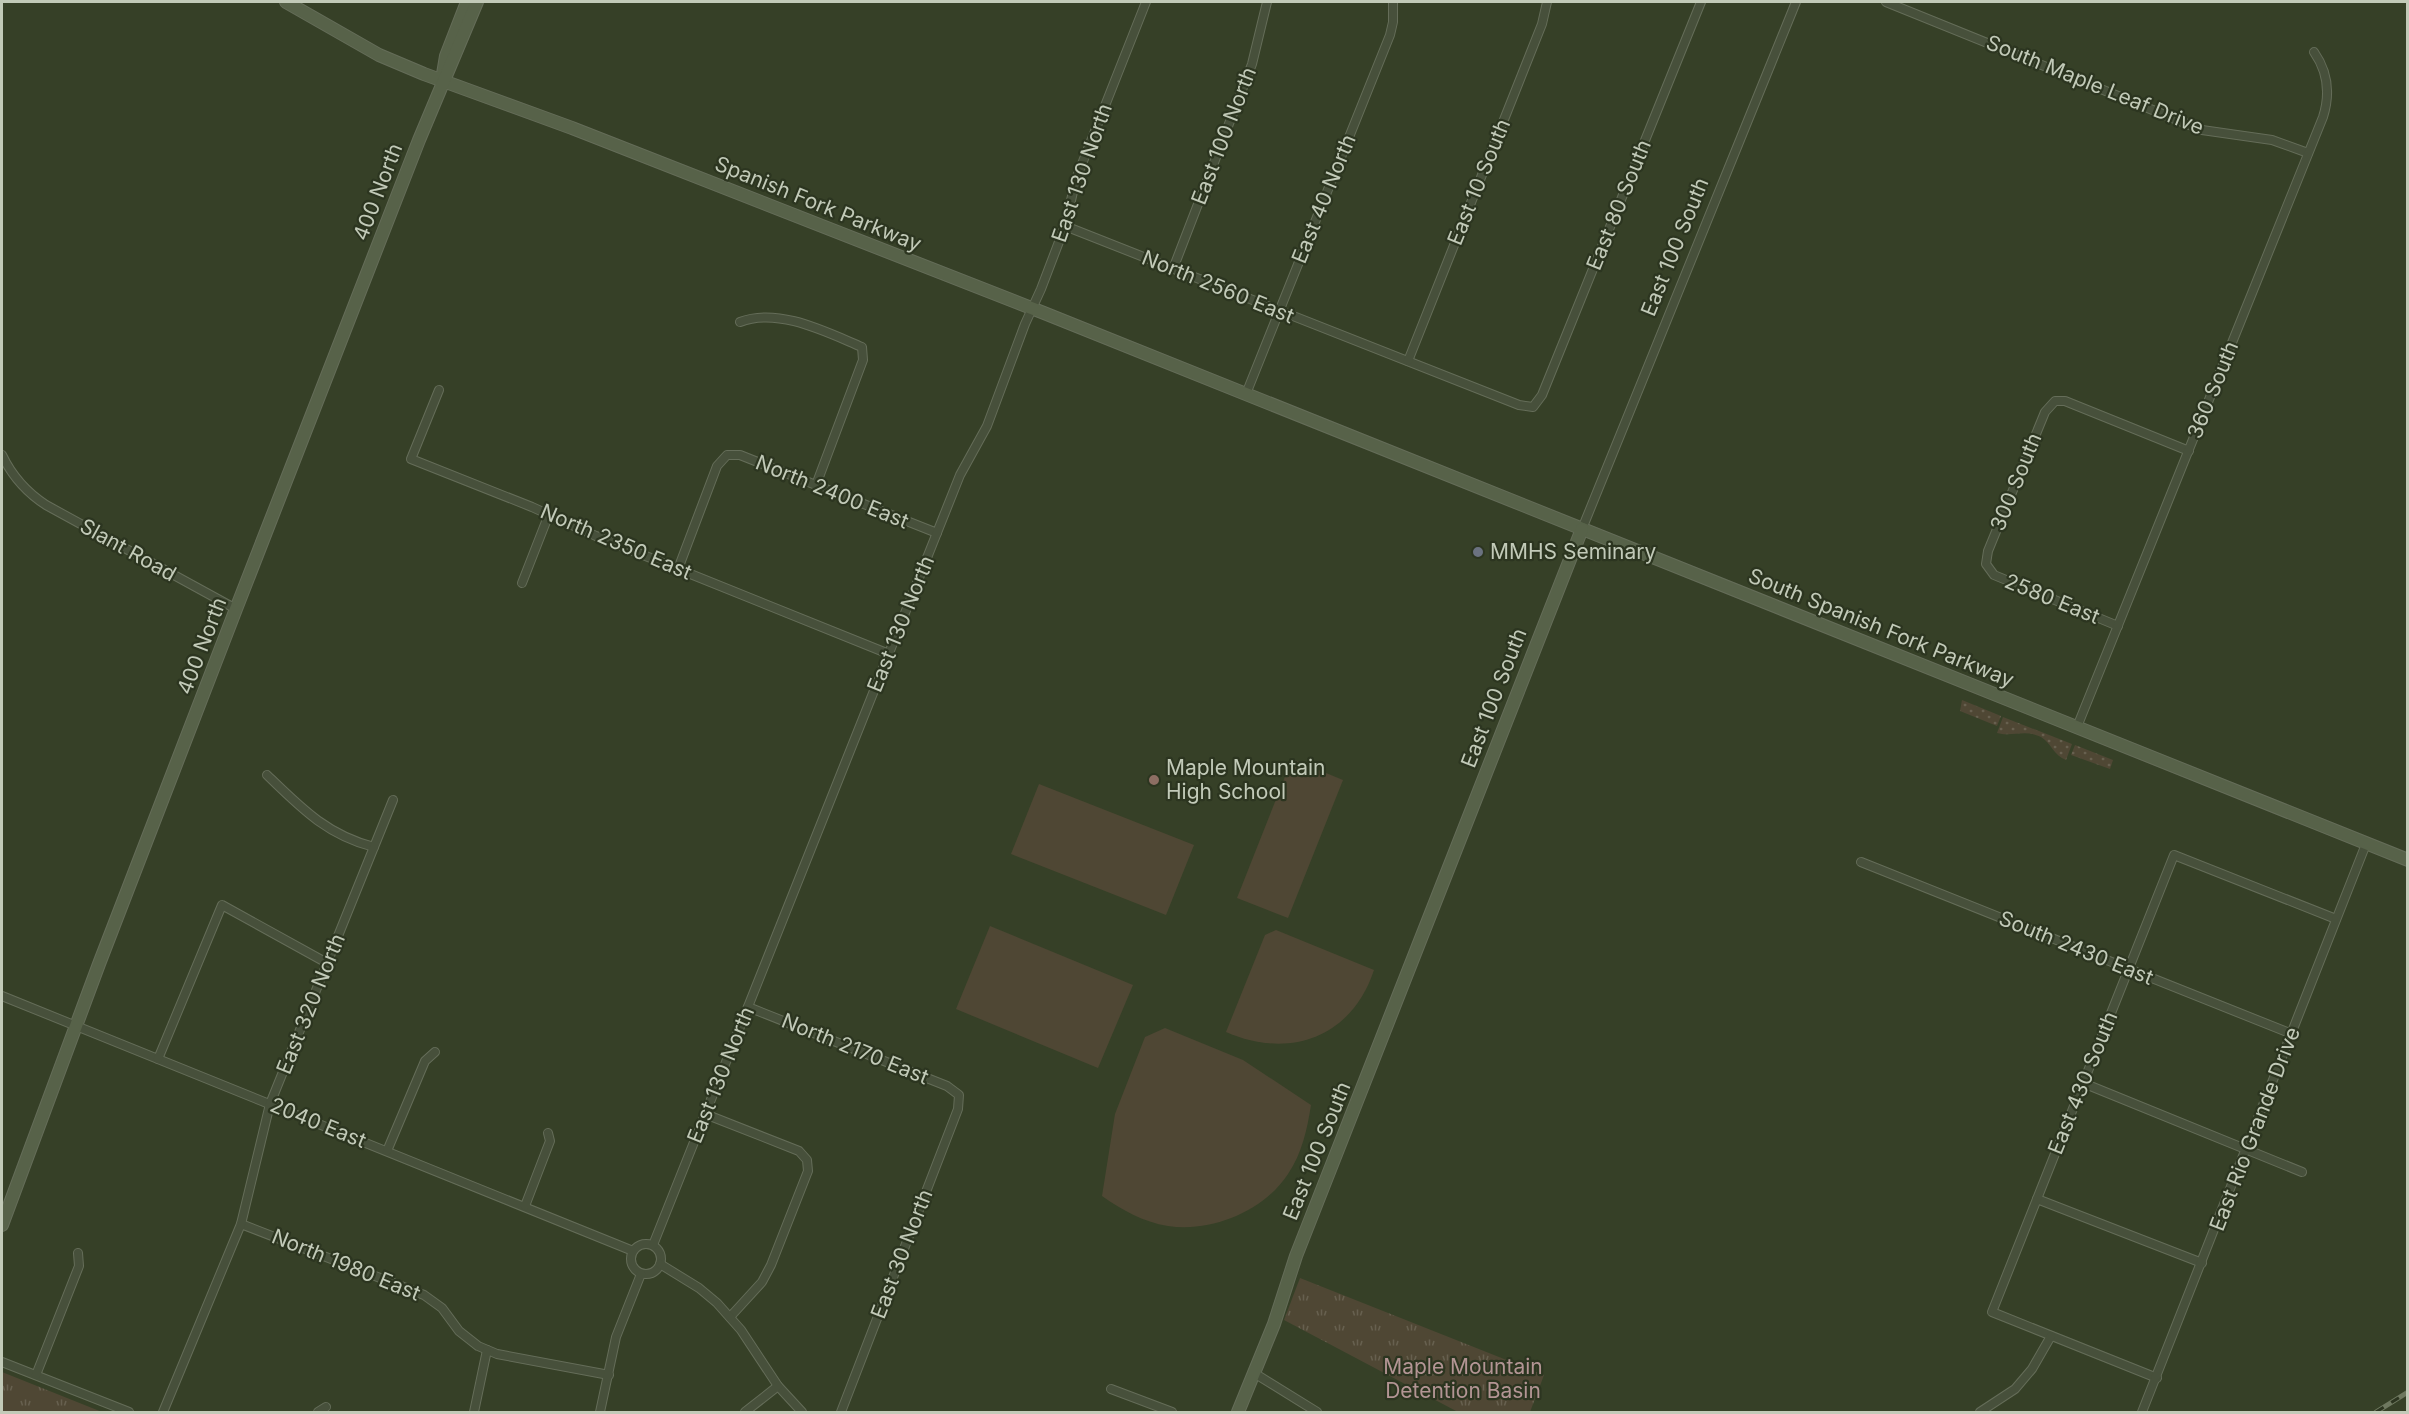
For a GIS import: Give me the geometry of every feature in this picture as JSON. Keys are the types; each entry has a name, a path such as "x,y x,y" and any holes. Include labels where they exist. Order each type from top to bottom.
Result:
{"street":[{"name":"Spanish Fork Parkway","path":"286,2 379,55 583,132 1340,433"},
{"name":"400 North","path":"443,81 446,56 468,2"},
{"name":"400 North","path":"2,1225 236,609 443,81 453,63 477,2"},
{"name":"East 130 North","path":"652,1245 960,475 987,426 1065,226 1076,179 1146,2"},
{"name":"East 100 North","path":"1173,269 1252,64 1267,2"},
{"name":"East 40 North","path":"1246,394 1390,35 1393,22 1393,2"},
{"name":"East 10 South","path":"1408,361 1542,24 1547,2"},
{"name":"East 80 South","path":"1533,407 1542,394 1701,2"},
{"name":"East 100 South","path":"1238,1413 1274,1324 1296,1256 1582,530 1796,2"},
{"name":"South Maple Leaf Drive","path":"1886,2 2202,130 2272,140 2308,153"},
{"name":"360 South","path":"2077,727 2323,117 2327,99 2325,73 2314,52"},
{"name":"North 2560 East","path":"1065,226 1519,405 1533,407"},
{"path":"740,322 756,316 806,324 862,347 863,360 816,485"},
{"name":"North 2350 East","path":"439,390 411,459 889,654"},
{"name":"300 South","path":"1988,568 1986,555 2045,412 2055,401 2069,402 2189,451"},
{"name":"South Spanish Fork Parkway","path":"1340,433 2408,860"},
{"name":"Slant Road","path":"2,455 29,494 236,609"},
{"name":"North 2400 East","path":"678,569 717,466 727,455 741,455 937,533"},
{"path":"522,583 549,514"},
{"name":"2580 East","path":"1988,568 1998,577 2118,626"},
{"path":"267,775 313,818 331,831 358,843 374,847"},
{"name":"East 320 North","path":"163,1413 241,1224 270,1104 393,800"},
{"name":"East Rio Grande Drive","path":"2142,1413 2366,844"},
{"name":"East 430 South","path":"2051,1336 1992,1312 2174,855 2336,919"},
{"name":"South 2430 East","path":"1861,862 2292,1034"},
{"path":"158,1059 222,905 327,963"},
{"name":"2040 East","path":"2,996 633,1251"},
{"name":"North 2170 East","path":"748,1007 947,1086 959,1095"},
{"path":"387,1151 425,1061 435,1052"},
{"path":"2083,1083 2302,1172"},
{"name":"East 30 North","path":"842,1413 958,1109 959,1095"},
{"path":"705,1114 799,1151 807,1160 807,1171 771,1265 762,1282 730,1317"},
{"path":"525,1206 550,1141 548,1133"},
{"path":"2037,1199 2202,1263"},
{"name":"North 1980 East","path":"241,1224 424,1295 442,1308 459,1331 487,1350 497,1354 609,1375"},
{"path":"640,1245 652,1245 661,1256 660,1264 650,1274 641,1274 632,1264 633,1251 640,1245"},
{"path":"36,1375 79,1266 78,1253"},
{"path":"660,1264 699,1288 730,1317 741,1329 778,1386 802,1413"},
{"path":"600,1413 616,1337 641,1274"},
{"path":"1980,1413 2015,1389 2032,1369 2051,1336 2157,1378"},
{"path":"474,1413 487,1350"},
{"path":"2,1362 129,1413"},
{"path":"1254,1373 1317,1413"},
{"path":"745,1413 778,1386"},
{"path":"1111,1389 1172,1413"},
{"path":"318,1413 326,1407"}],"green space":[{"path":"1962,700 2001,716 1997,726 1960,711"},
{"path":"2003,717 2072,744 2066,760 2058,756 2041,737 2024,733 1997,733"},
{"path":"2075,745 2113,760 2110,769 2071,755"},
{"path":"1292,759 1343,780 1288,918 1237,898"},
{"path":"1039,784 1194,845 1166,915 1011,854"},
{"path":"990,926 1133,985 1098,1068 956,1009"},
{"path":"1276,930 1374,970 1364,993 1351,1012 1316,1037 1273,1044 1250,1040 1226,1032 1265,935"},
{"path":"1165,1028 1243,1060 1311,1105 1300,1150 1293,1166 1278,1187 1251,1209 1202,1226 1168,1226 1150,1222 1133,1215 1102,1196 1115,1114 1145,1037"},
{"name":"Maple Mountain Detention Basin","path":"1300,1278 1544,1375 1530,1412 1458,1412 1284,1320"},
{"path":"2,1372 102,1412 2,1412"}],"railway":[{"path":"2376,1412 2408,1392"}],"place":[{"name":"MMHS Seminary","path":"1478,552"},
{"name":"Maple Mountain High School","path":"1154,780"}]}
